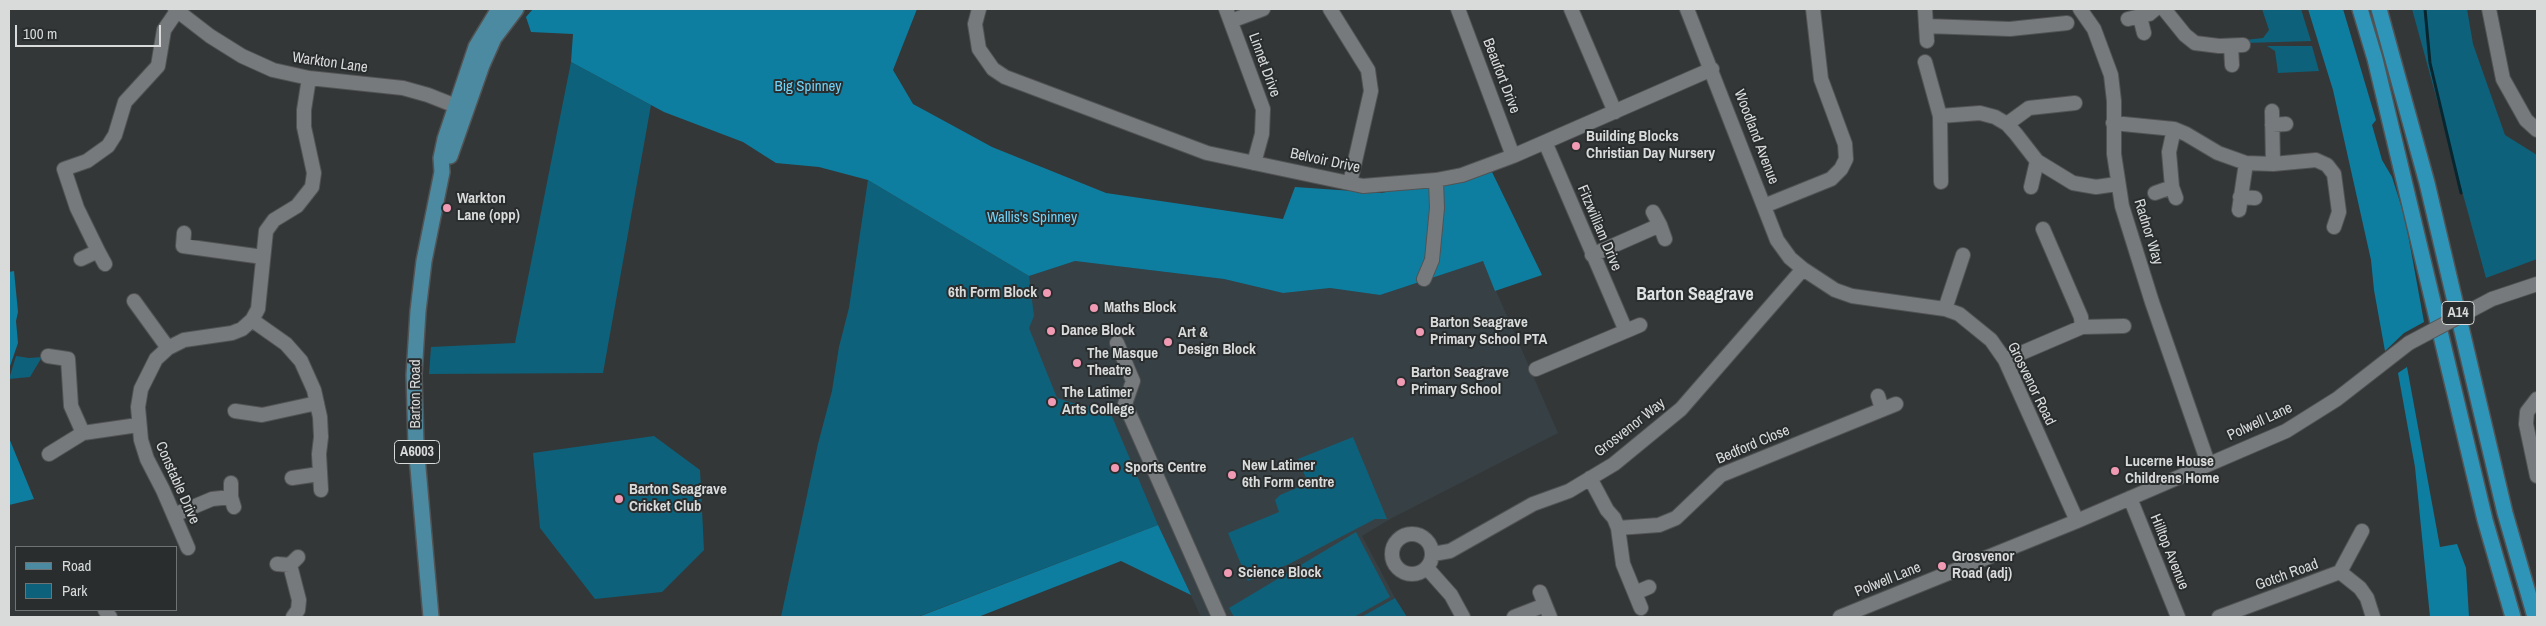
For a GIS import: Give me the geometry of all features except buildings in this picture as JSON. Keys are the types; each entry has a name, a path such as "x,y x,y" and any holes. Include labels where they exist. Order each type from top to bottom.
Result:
{"highway":[{"name":"A14","path":"2360,9 2375,59 2485,520 2513,617"},
{"name":"A14","path":"2379,9 2427,182 2505,513 2535,617"}],"main road":[{"name":"Barton Road","path":"431,617 416,445 414,375 424,261 442,172 447,168 460,108 482,65 503,12"}],"street":[{"name":"Belvoir Drive","path":"979,9 975,24 979,49 993,69 1005,77 1207,153 1363,186 1436,180 1462,175 1514,156 1712,69"},
{"path":"1228,15 1263,9"},
{"path":"1330,9 1335,21 1368,70 1371,91 1350,183"},
{"name":"Beaufort Drive","path":"1458,9 1514,156"},
{"path":"1571,9 1615,112"},
{"name":"Woodland Avenue","path":"1688,9 1777,240 1790,258 1804,270"},
{"path":"1764,206 1831,179 1841,169 1846,159 1845,144 1821,79 1813,9"},
{"path":"1925,9 1927,42"},
{"name":"Radnor Way","path":"2080,9 2094,29 2111,75 2114,100 2113,123 2117,184 2131,238 2208,463"},
{"path":"2144,33 2134,18 2155,9"},
{"path":"2164,9 2185,35 2196,43 2237,46 2232,64"},
{"path":"2489,9 2503,79 2526,120 2537,130"},
{"path":"105,264 77,208 64,169 87,161 108,146 115,135 125,102 158,66 164,30 176,10"},
{"name":"Warkton Lane","path":"176,10 242,56 273,70 309,78 403,88 460,108"},
{"name":"Linnet Drive","path":"1228,15 1263,109 1262,134 1254,163"},
{"path":"1926,26 2010,29 2058,21"},
{"path":"1925,62 1940,116 1941,182"},
{"path":"309,78 304,110 304,127 314,173 312,187 297,206 274,220 266,231 258,309 252,320 286,344 301,361 314,390 322,437 319,474 321,490"},
{"path":"2007,124 2029,108 2068,106"},
{"path":"1940,116 1980,113 2007,124 2037,161 2073,183 2096,186 2117,184"},
{"path":"2273,164 2272,118 2286,124"},
{"path":"2113,123 2174,129 2218,153 2246,163 2273,164 2316,160 2327,165 2334,174 2339,212 2334,227"},
{"path":"2155,193 2174,192 2169,152 2174,129"},
{"name":"Fitzwilliam Drive","path":"1545,142 1626,331"},
{"path":"2031,187 2037,161"},
{"path":"2246,163 2240,204 2255,198"},
{"path":"1424,279 1432,260 1438,208 1436,180"},
{"path":"1653,212 1665,239"},
{"path":"1592,255 1660,225"},
{"path":"2043,229 2055,240 2081,317 2082,327"},
{"path":"182,244 263,257"},
{"path":"81,258 98,251"},
{"path":"1945,309 1963,255"},
{"name":"Grosvenor Road","path":"1804,270 1835,290 1852,296 1933,305 1959,314 1991,340 2005,360 2077,520"},
{"name":"Grosvenor Way","path":"1433,554 1450,551 1533,504 1569,490 1614,464 1680,409 1804,270"},
{"name":"Polwell Lane","path":"1840,617 2130,498 2286,431 2337,399 2409,343 2492,299 2537,284"},
{"path":"134,301 148,312 168,348"},
{"name":"Constable Drive","path":"188,548 146,459 138,425 141,389 152,364 168,348 184,340 232,333 242,329 252,320"},
{"path":"1542,362 1640,325"},
{"path":"2005,360 2082,327 2124,326"},
{"path":"1117,343 1133,381 1125,404 1218,617"},
{"path":"48,356 68,359 71,406 83,433"},
{"path":"2537,399 2528,412 2526,424 2537,476"},
{"path":"234,411 262,415 317,403"},
{"name":"Bedford Close","path":"1618,528 1659,525 1676,518 1721,475 1880,403 1896,404"},
{"path":"50,454 83,433 138,425"},
{"path":"292,478 319,474"},
{"path":"1590,478 1618,528 1624,564 1641,608"},
{"path":"174,515 212,499 233,502 231,483"},
{"name":"Hilltop Avenue","path":"2130,498 2178,617"},
{"path":"2340,572 2362,531"},
{"path":"1416,534 1427,541 1433,554 1427,568 1416,574 1409,574 1399,569 1393,560 1394,544 1403,536 1416,534"},
{"path":"288,562 299,600 298,610 293,617"},
{"path":"1427,568 1451,595 1463,617"},
{"name":"Gotch Road","path":"2219,617 2340,572 2364,593 2372,610 2373,617"},
{"path":"1636,593 1649,587"},
{"path":"1514,617 1545,605"}],"shaded area":[{"name":"The Latimer Arts College","path":"868,180 1029,276 1075,261 1224,279 1283,293 1330,288 1380,295 1483,261 1558,433 1390,519 1362,536 1395,598 1361,617 1201,617 1158,525 918,617 781,617 849,308"}],"green space":[{"path":"533,9 917,9 893,70 913,104 992,147 1106,193 1283,219 1295,187 1382,193 1436,180 1443,184 1492,172 1542,275 1495,291 1483,261 1380,295 1330,288 1283,293 1224,279 1075,261 1029,276 868,180 819,167 776,163 743,142 664,112 571,62 573,34 531,32 526,17"},
{"path":"2262,9 2301,9 2311,41 2246,43 2245,40 2263,38 2269,30"},
{"path":"2308,9 2343,9 2376,120 2372,125 2382,160 2392,177 2405,218 2424,322 2404,333 2385,351 2374,290 2371,260 2333,90"},
{"path":"2412,9 2467,9 2473,44 2505,135 2537,155 2537,259 2486,278"},
{"path":"2267,46 2312,46 2319,71 2278,73 2275,51"},
{"path":"571,62 651,105 603,373 429,374 431,347 515,343"},
{"path":"868,180 1029,276 1034,316 1029,328 1057,398 1082,406 1108,407 1158,525 917,617 781,617 849,308"},
{"path":"14,271 18,312 16,321 18,343 9,369 9,272"},
{"path":"16,356 42,357 30,377 9,379"},
{"path":"2407,367 2440,547 2457,544 2466,568 2469,617 2430,617 2415,467 2398,373"},
{"name":"Barton Seagrave Cricket Club","path":"654,436 700,470 704,550 662,592 595,599 540,528 533,453"},
{"path":"1353,437 1387,519 1375,519 1289,564 1248,581 1228,533 1279,512 1275,500 1280,495 1308,483 1298,459"},
{"path":"9,438 34,499 9,505"},
{"path":"1158,525 1191,595 1121,561 978,617 918,617"},
{"path":"1356,532 1390,597 1354,617 1234,617 1229,608"},
{"path":"1395,598 1407,617 1361,617"}],"waterway":[{"path":"2425,9 2430,63 2461,193"}],"place":[{"name":"Building Blocks Christian Day Nursery","path":"1576,146"},
{"name":"Warkton Lane (opp)","path":"447,208"},
{"name":"6th Form Block","path":"1047,293"},
{"name":"Maths Block","path":"1094,308"},
{"name":"Dance Block","path":"1051,331"},
{"name":"Barton Seagrave Primary School PTA","path":"1420,332"},
{"name":"Art & Design Block","path":"1168,342"},
{"name":"The Masque Theatre","path":"1077,363"},
{"name":"Barton Seagrave Primary School","path":"1401,382"},
{"name":"The Latimer Arts College","path":"1052,402"},
{"name":"Sports Centre","path":"1115,468"},
{"name":"Lucerne House Childrens Home","path":"2115,471"},
{"name":"New Latimer 6th Form centre","path":"1232,475"},
{"name":"Barton Seagrave Cricket Club","path":"619,499"},
{"name":"Grosvenor Road (adj)","path":"1942,566"},
{"name":"Science Block","path":"1228,573"}],"district":[{"name":"Barton Seagrave","path":"1695,295"}],"park label":[{"name":"Big Spinney","path":"808,87"},
{"name":"Wallis's Spinney","path":"1032,218"}]}
